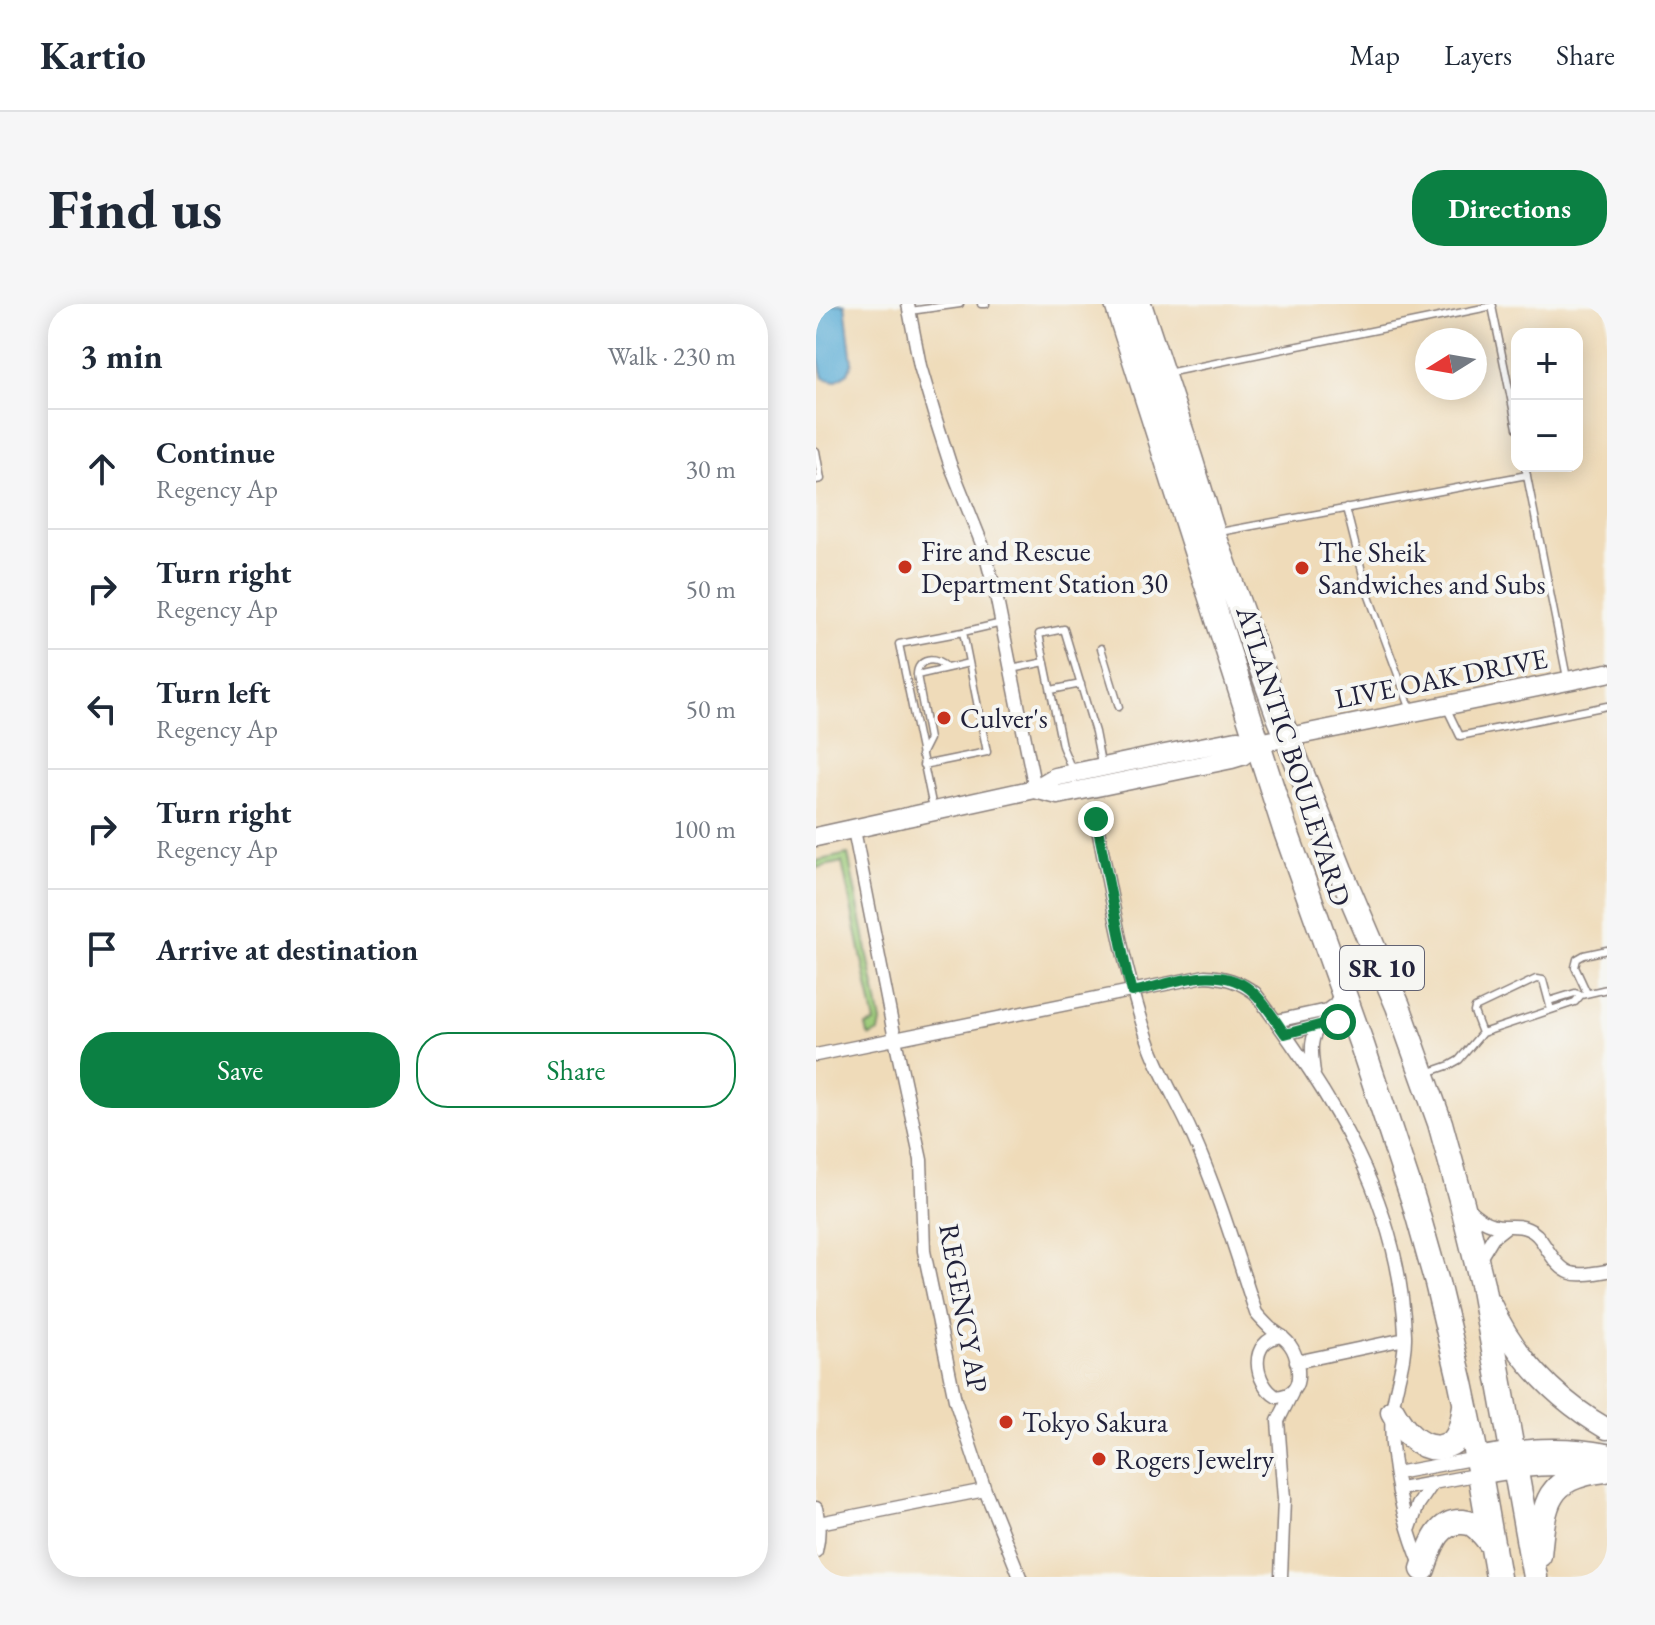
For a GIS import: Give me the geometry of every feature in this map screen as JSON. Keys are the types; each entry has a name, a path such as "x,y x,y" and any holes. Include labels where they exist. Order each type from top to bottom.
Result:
{"highway":[{"name":"ATLANTIC BOULEVARD","path":"1117,304 1292,849 1356,1028 1426,1243 1466,1404 1498,1577"},
{"name":"ATLANTIC BOULEVARD","path":"1139,304 1213,533 1287,737 1398,1006 1440,1123 1477,1264 1536,1577"},
{"path":"1133,354 1141,357 1146,372 1161,374"},
{"path":"1393,1412 1408,1434 1433,1448 1454,1441 1461,1429 1466,1404"},
{"path":"1536,1577 1544,1516 1551,1495 1568,1479 1606,1465"},
{"path":"1425,1573 1436,1536 1445,1526 1456,1522 1475,1525 1493,1546"}],"main road":[{"name":"LIVE OAK DRIVE","path":"1259,743 1607,673"},
{"path":"816,837 1035,789 1055,777 1073,773 1237,740 1259,743"},
{"path":"1035,789 1058,795 1232,759 1242,756 1259,743"},
{"name":"ATLANTIC BOULEVARD","path":"1477,1264 1495,1313 1526,1362 1561,1398 1607,1429"},
{"path":"1479,1466 1515,1459 1553,1464 1606,1465"}],"street":[{"path":"909,308 920,366 936,420 984,549 1035,789"},
{"path":"1096,819 1132,992 1149,1043 1209,1174 1256,1313 1261,1346"},
{"name":"REGENCY AP","path":"854,830 921,1160 926,1261 955,1400 985,1490 1020,1577"},
{"path":"816,1055 1205,976 1242,983 1255,993 1337,1111 1355,1144 1379,1203 1401,1285 1405,1339 1393,1412 1392,1444 1409,1531 1425,1573"},
{"path":"1276,1021 1327,1010 1335,1004 1342,991"},
{"path":"1285,1034 1334,1021 1356,1028"},
{"path":"1314,1076 1312,1040 1321,1024"},
{"path":"1462,1203 1484,1222 1495,1226 1521,1226 1534,1232 1558,1266 1570,1273 1582,1275 1607,1271"},
{"path":"1477,1264 1490,1241 1507,1226"},
{"path":"1256,1313 1293,1349 1296,1362 1296,1388 1278,1421"},
{"path":"1281,1577 1284,1499 1278,1421 1260,1373 1258,1353 1271,1337 1282,1336"},
{"path":"1296,1362 1405,1339"},
{"path":"1268,1392 1277,1397 1292,1393"},
{"path":"1396,1473 1479,1466"},
{"path":"1400,1489 1433,1483 1479,1466"},
{"path":"1409,1531 1418,1505 1433,1483"},
{"path":"819,1523 985,1490"},
{"path":"816,1508 819,1523 816,1551"}],"lane":[{"path":"909,308 960,304"},
{"path":"1161,374 1492,305 1511,400"},
{"path":"816,451 821,479 816,480"},
{"path":"1526,472 1568,681"},
{"path":"1213,533 1527,475"},
{"path":"1346,508 1367,591 1412,712"},
{"path":"933,812 899,644 1002,623"},
{"path":"1073,773 1062,746 1039,634 1064,629 1095,732 1102,767"},
{"path":"923,765 987,752 963,632"},
{"path":"1101,648 1119,707"},
{"path":"921,755 929,739 917,668 922,662 933,659 942,662 946,668"},
{"path":"1011,669 1045,662"},
{"path":"917,675 969,663"},
{"path":"1051,690 1081,684"},
{"path":"1446,706 1460,736 1607,706"},
{"path":"1584,994 1575,967 1577,959 1607,950"},
{"path":"1482,1033 1475,1008 1540,978 1551,1010"},
{"path":"1549,1001 1575,993 1607,989"},
{"path":"1423,1074 1459,1060 1482,1033 1575,1002 1584,994"}],"green space":[{"path":"848,854 881,1022 879,1032 870,1036 866,1026 875,1023 842,862 816,868 816,861"}],"water":[{"path":"816,304 845,304 852,363 848,373 835,381 823,378 817,342"}],"place":[{"name":"Fire and Rescue Department Station 30","path":"905,567"},
{"name":"The Sheik Sandwiches and Subs","path":"1302,568"},
{"name":"Culver's","path":"944,718"},
{"name":"Tokyo Sakura","path":"1006,1422"},
{"name":"Rogers Jewelry","path":"1099,1459"}],"route":[{"path":"1096,819 1132,992 1217,976 1242,983 1255,993 1285,1034 1338,1022"}]}
